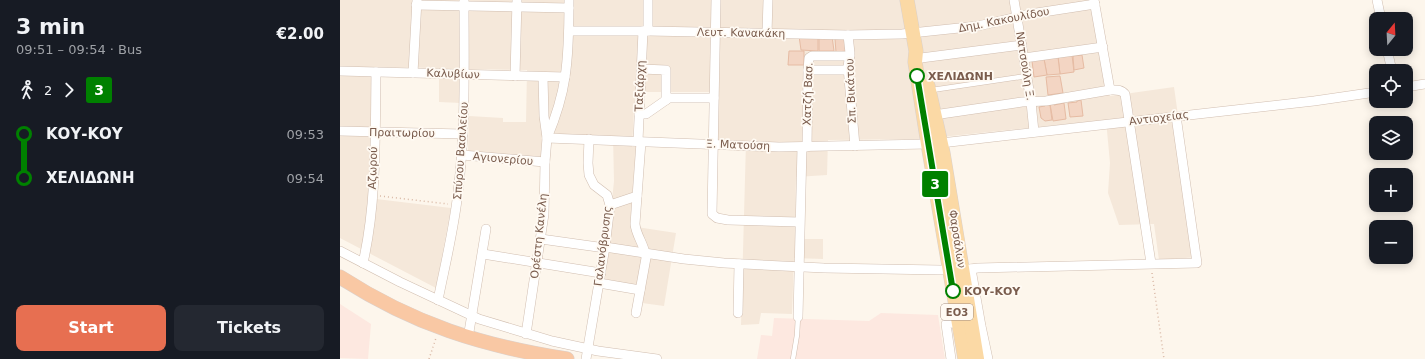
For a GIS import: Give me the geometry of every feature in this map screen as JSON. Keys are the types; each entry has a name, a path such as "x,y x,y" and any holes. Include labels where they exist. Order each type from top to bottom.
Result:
{"highway":[{"path":"340,277 401,312 439,328 468,338 523,352 567,359"}],"main road":[{"name":"Φαρσάλων","path":"907,1 913,34 929,90 934,115 934,143 952,323 965,359"},
{"name":"Φαρσάλων","path":"918,54 915,62 966,269 977,359"}],"street":[{"name":"Ταξιάρχη","path":"646,253 635,229 635,218 641,69 648,0"},
{"path":"716,0 712,214 717,218 728,220 799,222"},
{"path":"767,33 768,0"},
{"name":"Νατσούλη Ξ.","path":"1014,0 1031,102 1034,132"},
{"path":"1377,0 1380,12"},
{"path":"1095,2 1110,90"},
{"name":"Δημ. Κακουλίδου","path":"913,34 978,26 1095,2"},
{"path":"413,73 417,3 569,4"},
{"name":"Σπύρου Βασιλείου","path":"438,300 457,205 462,155 465,74 464,3"},
{"path":"515,76 517,4"},
{"name":"Ορέστη Κανέλη","path":"547,138 557,112 565,77 569,31 569,4"},
{"name":"Λευτ. Κανακάκη","path":"569,31 848,35 913,34"},
{"name":"Σπ. Βικάτου","path":"848,35 850,56 848,70 854,146"},
{"path":"918,54 1022,45"},
{"path":"1024,58 1103,47"},
{"name":"Χατζή Βασ.","path":"798,317 799,222 808,59 812,56 850,56"},
{"path":"641,69 666,70 666,100"},
{"path":"808,70 848,70"},
{"name":"Καλυβίων","path":"340,71 565,77"},
{"name":"Αζωρού","path":"363,264 367,244 372,195 376,72"},
{"name":"Ορέστη Κανέλη","path":"526,334 541,239 544,209 547,138 544,116 543,77"},
{"path":"1413,86 1425,84"},
{"path":"934,115 1022,102 1046,101 1110,90 1120,90 1125,94 1151,263"},
{"name":"Αντιοχείας","path":"934,143 1130,122 1369,93"},
{"path":"639,114 646,114 671,98 714,98"},
{"path":"988,359 966,269 1197,262 1176,116"},
{"name":"Πραιτωρίου","path":"340,131 463,134"},
{"name":"Ξ. Ματούση","path":"547,138 804,147 934,143"},
{"name":"Γαλανόβρυσης","path":"586,359 605,248 610,205 607,195 594,185 589,175 589,139"},
{"name":"Αγιονερίου","path":"462,155 545,162"},
{"path":"610,205 637,196"},
{"path":"468,338 486,229"},
{"path":"541,239 699,261 739,264 940,270"},
{"path":"340,251 363,264 472,316 526,334 588,349 657,359"},
{"path":"636,312 646,253"},
{"path":"483,254 537,263 600,278 640,290"},
{"path":"738,313 739,264"},
{"path":"951,359 952,323"}],"lane":[{"path":"929,90 1027,76"},
{"path":"793,359 798,317"}],"path":[{"path":"372,195 457,205"},
{"path":"1151,263 1164,359"},
{"path":"429,359 439,328"}],"shaded area":[{"path":"340,0 1094,0 1110,96 1174,87 1198,257 1159,260 1154,224 1119,225 1108,193 1110,163 1106,120 922,139 828,140 827,175 796,177 795,239 823,239 823,259 794,258 792,314 761,313 759,324 741,325 746,142 718,140 718,92 635,92 632,147 636,147 630,226 676,233 664,306 642,303 645,287 604,279 614,181 613,136 542,134 541,157 468,152 469,116 503,118 503,122 526,122 527,70 461,69 461,103 439,102 439,68 372,67 371,150 368,198 451,208 436,288 340,238"},
{"path":"340,304 371,324 368,359 340,358"},
{"path":"881,313 938,315 945,359 757,359 761,335 772,336 774,318 869,321"}],"building":[{"path":"799,36 818,36 818,51 801,50"},
{"path":"819,36 832,36 834,51 819,51"},
{"path":"844,38 847,51 836,52 835,39"},
{"path":"789,51 804,51 804,65 788,65"},
{"path":"1072,55 1074,72 1060,74 1058,57"},
{"path":"1082,55 1084,68 1074,70 1073,56"},
{"path":"1058,57 1060,74 1047,75 1044,59"},
{"path":"1044,59 1047,75 1034,77 1032,61"},
{"path":"1060,76 1063,93 1048,95 1046,77"},
{"path":"1081,100 1083,116 1070,117 1068,103"},
{"path":"1054,103 1054,105 1064,103 1066,119 1053,121 1050,104"},
{"path":"1045,104 1050,105 1052,120 1045,121 1041,118 1039,107 1045,106"}],"bus line":[{"name":"3","path":"917,76 953,291"}],"place":[{"name":"ΧΕΛΙΔΩΝΗ","path":"917,76"},
{"name":"ΚΟΥ-ΚΟΥ","path":"953,291"}]}
